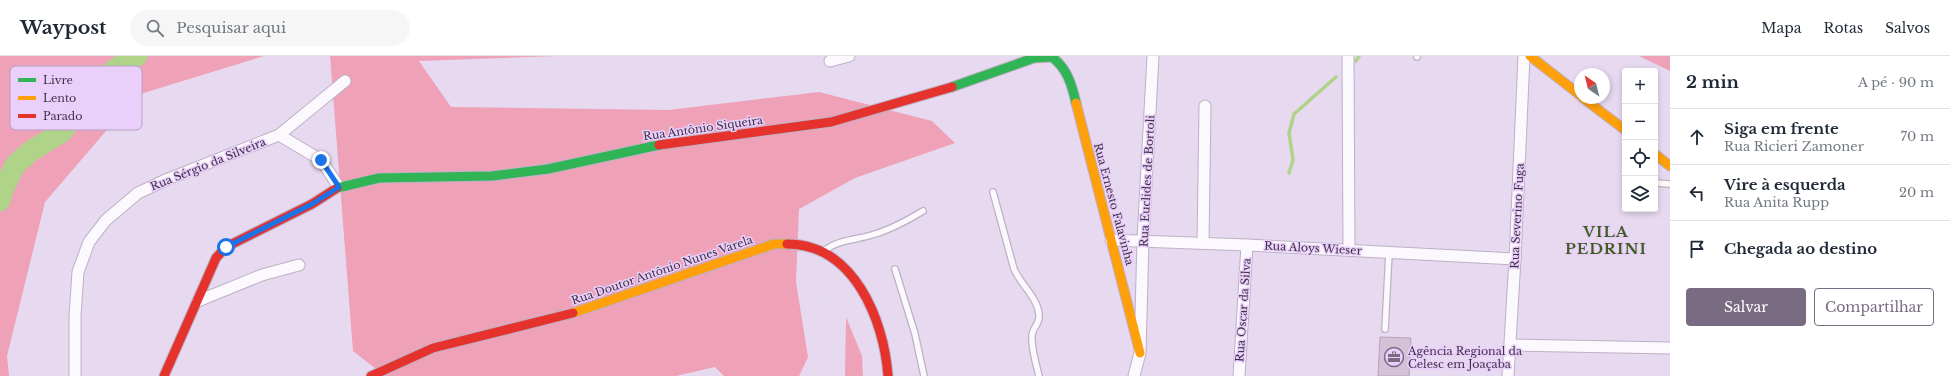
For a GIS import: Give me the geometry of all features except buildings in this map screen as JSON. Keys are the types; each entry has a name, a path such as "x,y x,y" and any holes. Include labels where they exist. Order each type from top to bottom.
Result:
{"street":[{"path":"830,61 849,56"},
{"name":"Rua Euclides de Bortoli","path":"1134,376 1140,353 1143,240 1153,56"},
{"path":"1348,56 1349,250"},
{"name":"Rua Severino Fuga","path":"1508,376 1524,56"},
{"path":"1530,56 1574,90"},
{"name":"Rua Antônio Siqueira","path":"164,376 216,258 226,247 312,204 339,187 379,178 492,176 548,169 654,146 831,122 940,92 1034,58 1052,57 1060,63"},
{"name":"Rua Ernesto Falavinha","path":"1060,63 1071,82 1140,353"},
{"name":"Rua Sérgio da Silveira","path":"75,376 75,316 78,272 88,242 106,220 138,193 168,178 279,135 345,81"},
{"path":"1592,104 1622,128"},
{"path":"1203,243 1205,106"},
{"path":"279,135 321,160 339,187"},
{"path":"1658,156 1670,166"},
{"name":"Rua Aloys Wieser","path":"1110,240 1143,240 1515,259"},
{"name":"Rua Doutor Antônio Nunes Varela","path":"371,376 433,348 559,318 774,244 795,243 823,252 851,274 873,307 885,344 888,363 888,376"},
{"name":"Rua Oscar da Silva","path":"1239,376 1247,245"},
{"path":"198,301 262,275 299,265"},
{"path":"1510,345 1670,348"}],"lane":[{"path":"1658,183 1670,184"},
{"path":"993,192 1014,269 1019,281 1035,302 1040,315 1039,321 1032,336 1038,376"},
{"path":"823,252 834,244 876,234 923,211"},
{"path":"1386,329 1390,252"},
{"path":"895,269 915,334 924,376"}],"path":[{"path":"806,246 820,274 828,306 828,337 812,376"}],"shaded area":[{"path":"0,56 264,56 142,93 142,66 10,66 10,130 107,130 45,202 7,356 9,376 0,376"},
{"path":"330,56 556,56 419,61 451,107 669,110 819,92 932,121 955,143 855,178 799,209 796,282 808,357 799,376 724,376 715,367 676,376 385,376 353,351"},
{"path":"1639,56 1670,56 1670,71"},
{"path":"846,317 862,356 863,376 845,376"}],"waterway":[{"path":"120,66 137,56"},
{"path":"1356,61 1359,56"},
{"path":"1289,173 1293,160 1289,133 1294,114 1336,77"},
{"path":"0,201 3,190 15,165 31,151 63,130"}],"traffic: fast":[{"path":"952,87 1034,58 1052,57 1062,66 1068,77 1076,103"},
{"path":"337,188 379,178 492,176 548,169 659,145"}],"traffic: slow":[{"path":"1530,56 1574,90"},
{"path":"1076,103 1140,353"},
{"path":"1591,104 1622,128"},
{"path":"1658,156 1670,166"},
{"path":"573,313 774,244 787,244"}],"traffic: jam":[{"path":"659,145 831,122 952,87"},
{"path":"164,376 216,258 226,247 312,204 337,188"},
{"path":"787,244 810,247 830,257 847,271 861,289 872,310 880,332 888,376"},
{"path":"371,376 433,348 573,313"}],"place":[{"name":"Agência Regional da Celesc em Joaçaba","path":"1394,357"}],"district":[{"name":"VILA PEDRINI","path":"1606,240"}],"route":[{"path":"226,247 312,204 339,187 321,160"}]}
